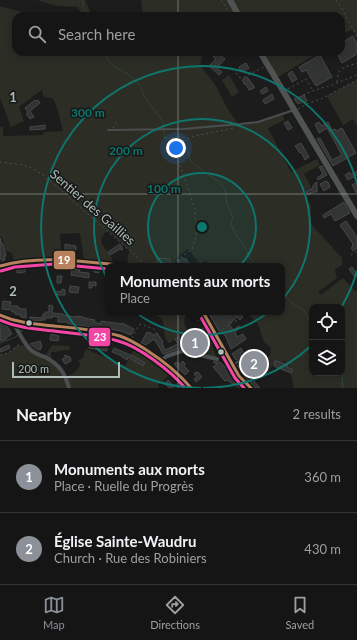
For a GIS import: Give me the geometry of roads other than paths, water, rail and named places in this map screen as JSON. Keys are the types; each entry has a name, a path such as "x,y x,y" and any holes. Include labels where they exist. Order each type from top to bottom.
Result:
{"main road":[{"path":"230,0 236,12"},
{"path":"263,56 357,216"}],"street":[{"path":"0,266 14,262 55,259 105,263"},
{"path":"0,315 23,324 53,326 121,336 132,341 162,360 180,374 191,388"},
{"path":"205,315 233,365 250,388"},
{"path":"13,321 19,333 31,350 45,356 58,365 65,374 69,388"},
{"path":"162,360 167,356 182,351 217,359"}],"lane":[{"path":"108,130 168,130 240,124 258,122 295,110"},
{"path":"233,365 238,362 248,364"}],"waterway":[{"path":"81,0 83,1 83,7 87,12"},
{"path":"106,56 112,65 128,74 141,88 144,96 163,122 165,139 180,136 182,137 191,162 219,182 225,190 227,204 233,217 231,224 235,233 246,249 248,256 254,263"},
{"path":"285,294 286,297 296,306 304,310 309,321"},
{"path":"0,343 16,337 17,335"},
{"path":"342,376 343,388"}],"place":[{"name":"Monuments aux morts","path":"195,343"},
{"name":"Église Sainte-Waudru","path":"254,364"}]}
